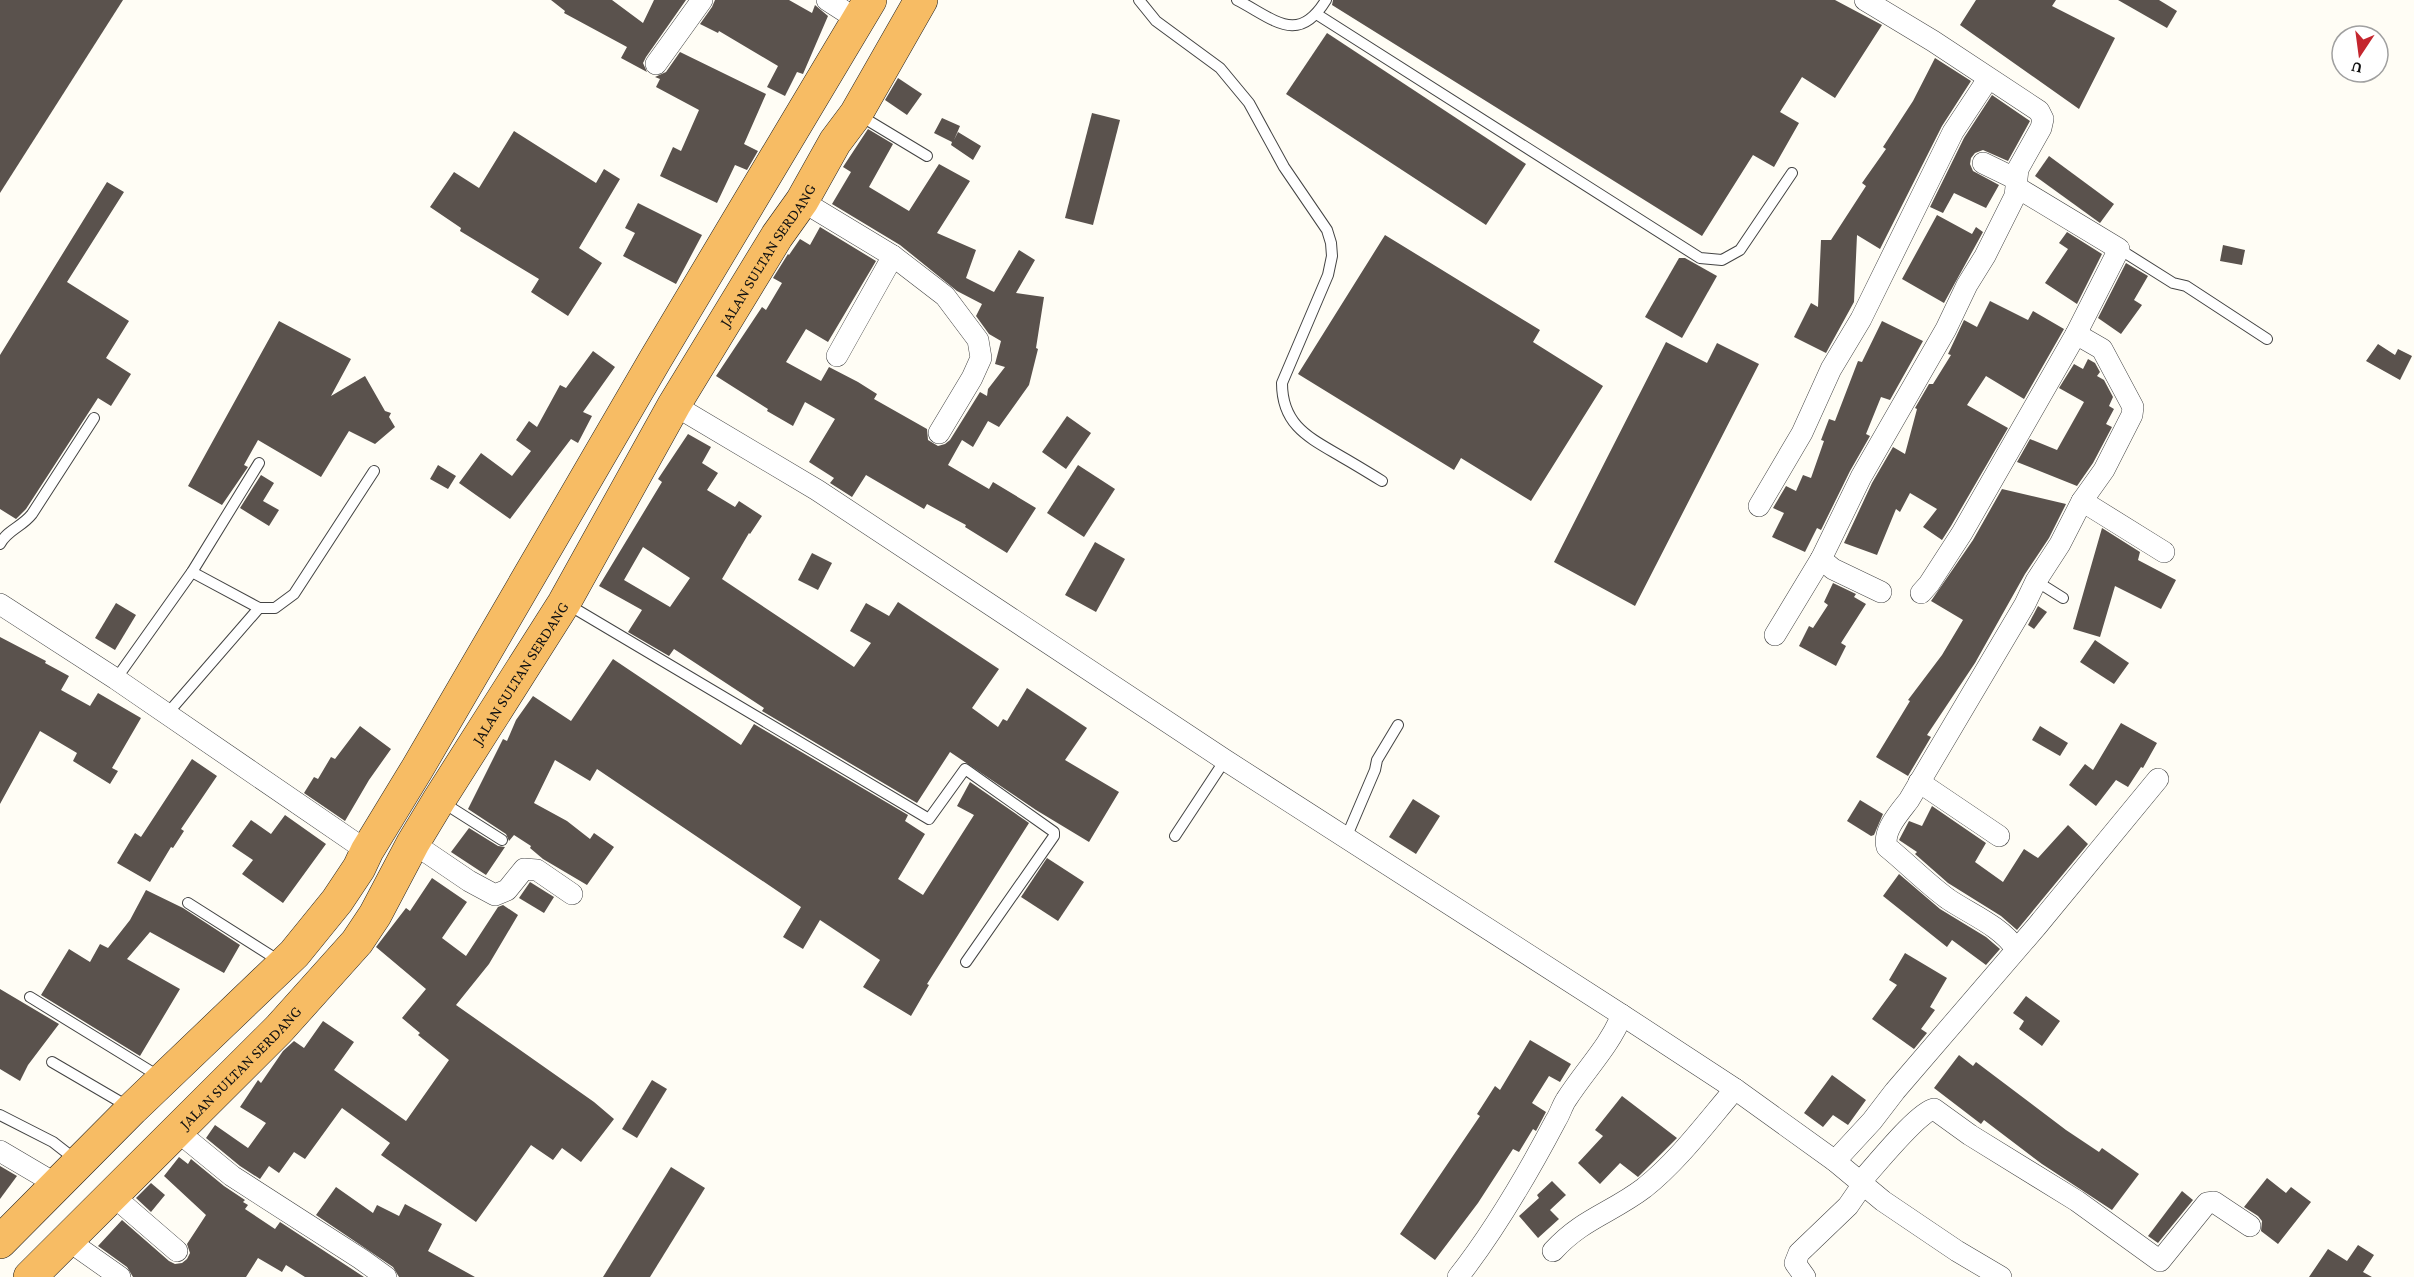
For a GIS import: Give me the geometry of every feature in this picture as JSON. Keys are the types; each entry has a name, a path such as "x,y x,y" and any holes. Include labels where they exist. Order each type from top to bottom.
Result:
{"highway":[{"name":"JALAN SULTAN SERDANG","path":"30,1277 279,1029 345,957 375,915 413,843 439,800 564,603 674,405 777,236 802,201 835,142 856,114 921,0"},
{"path":"0,1242 132,1108 284,964 337,901 359,868 690,300 864,10"}],"street":[{"path":"656,64 702,0"},
{"path":"826,0 864,10"},
{"path":"1775,635 1821,559 1861,477 1946,329 1966,285 1989,248 2017,184 2019,165 2041,128 2043,119 2038,111 1933,41 1865,0"},
{"path":"1759,506 1802,433 1831,369 1861,319 1953,132 1988,79"},
{"path":"1921,593 1962,533 2076,334 2119,249 1983,163"},
{"path":"802,201 893,256 945,296 978,340 981,352 972,378 939,433"},
{"path":"837,356 893,256"},
{"path":"2016,949 2013,943 1989,924 1918,876 1887,847 1886,842 1892,823 2019,614 2082,501 2104,470 2131,420 2133,407 2102,349 2076,334"},
{"path":"674,405 818,490 1225,760 1735,1089 1835,1161 1883,1202 2001,1277"},
{"path":"2082,501 2164,552"},
{"path":"1821,559 1833,569 1881,592"},
{"path":"0,604 116,679 367,851"},
{"path":"1835,1161 1872,1121 2158,779"},
{"path":"1919,782 1999,836"},
{"path":"413,843 495,895 507,890 524,869 530,868 537,870 572,894"},
{"path":"1458,1277 1474,1257 1524,1175 1565,1101 1606,1047 1622,1015"},
{"path":"1553,1251 1575,1229 1628,1198 1660,1173 1690,1144 1735,1089"},
{"path":"1805,1277 1795,1263 1799,1252 1848,1206 1859,1190 1861,1181 1911,1126 1928,1111 1934,1109 1970,1135 2077,1202 2160,1261 2207,1203 2214,1202 2250,1226"},
{"path":"177,1131 232,1176 386,1277"},
{"path":"0,1151 56,1184"},
{"path":"111,1194 177,1251"},
{"path":"66,1239 120,1277"}],"lane":[{"path":"1139,0 1156,21 1220,68 1249,103 1284,167 1327,230 1332,256 1328,275 1282,383 1282,397 1285,408 1294,423 1309,438 1382,481"},
{"path":"1238,0 1287,26 1301,26 1318,15 1326,0"},
{"path":"1318,15 1700,258 1722,260 1740,250 1792,173"},
{"path":"856,114 927,156"},
{"path":"2119,249 2173,283 2186,285 2267,339"},
{"path":"0,544 10,531 23,525 32,514 94,418"},
{"path":"116,679 192,572 260,463"},
{"path":"192,572 259,608 275,608 294,594 374,471"},
{"path":"2036,581 2063,598"},
{"path":"564,603 929,819 964,769 1054,832 1054,836 966,962"},
{"path":"168,714 259,608"},
{"path":"1346,838 1376,770 1377,760 1398,724"},
{"path":"1175,836 1225,760"},
{"path":"439,800 502,840"},
{"path":"188,903 284,964"},
{"path":"30,997 164,1080"},
{"path":"52,1062 132,1108"},
{"path":"0,1115 53,1142 79,1162"}],"building":[{"path":"0,0 123,0 0,193"},
{"path":"551,0 612,0 643,23 654,0 686,0 646,57 643,63 647,72 621,58 627,47 564,13 565,11"},
{"path":"715,0 789,0 812,13 815,5 828,16 803,74 797,72 785,96 767,87 778,66 719,31 718,33 700,24"},
{"path":"1333,0 1835,0 1882,25 1835,98 1802,77 1780,112 1799,123 1774,167 1753,155 1702,236 1332,5"},
{"path":"1976,0 2056,0 2052,6 2115,38 2079,109 1960,25"},
{"path":"2118,0 2159,0 2177,11 2167,28"},
{"path":"1327,33 1526,164 1486,225 1286,94"},
{"path":"680,52 766,94 744,144 758,151 747,170 735,165 717,203 660,176 673,147 681,151 699,110 656,87 660,79 655,77 666,72"},
{"path":"1935,58 1971,81 1942,126 1880,249 1857,235 1854,302 1826,353 1794,337 1811,303 1818,307 1821,240 1831,240 1866,186 1862,183 1886,149 1883,147 1913,101"},
{"path":"898,78 922,94 907,115 885,100"},
{"path":"1992,95 2030,121 2008,161 1983,150 1975,153 1971,158 1970,164 1973,171 1999,185 1986,208 1954,193 1943,213 1930,207 1964,138"},
{"path":"1092,113 1120,120 1093,225 1065,218"},
{"path":"942,118 960,126 954,140 958,132 981,146 973,160 951,145 952,142 934,133"},
{"path":"868,129 893,144 869,187 909,211 939,164 970,181 937,233 976,250 966,278 994,292 1019,250 1035,260 1016,293 1044,297 1036,348 1038,349 1029,385 999,427 988,421 973,447 962,440 948,465 989,489 993,482 1036,508 1007,553 965,527 966,525 927,504 924,509 866,475 852,497 830,483 834,478 809,462 835,419 805,402 793,426 716,376 762,307 766,310 782,283 773,278 788,254 800,239 810,245 820,227 876,261 828,342 806,329 786,362 821,381 829,367 858,382 877,394 874,399 927,429 928,440 938,446 950,440 980,392 987,396 988,389 1005,367 995,364 1001,341 989,334 976,316 982,304 957,291 900,245 832,204 851,172 843,167"},
{"path":"514,131 596,183 604,169 620,179 579,248 602,263 568,316 531,292 539,279 460,231 461,228 430,207 454,172 479,188"},
{"path":"2049,156 2114,204 2100,223 2035,176"},
{"path":"107,182 124,192 67,282 129,321 106,358 131,374 111,406 98,398 26,509 16,519 0,509 0,355"},
{"path":"638,203 702,235 676,284 623,256 635,233 625,228"},
{"path":"1937,215 1972,234 1976,227 1983,232 1944,303 1902,279"},
{"path":"2067,232 2102,254 2077,304 2045,283 2068,249 2059,243"},
{"path":"1385,235 1540,330 1533,342 1603,386 1531,501 1461,458 1454,470 1298,374"},
{"path":"2223,245 2245,250 2242,265 2220,261"},
{"path":"1679,258 1685,258 1717,276 1682,338 1645,317"},
{"path":"2126,263 2148,276 2134,300 2142,305 2121,334 2098,318"},
{"path":"1990,301 2028,320 2033,311 2064,329 2024,399 1986,376 1967,405 2008,428 1951,526 1942,540 1923,527 1937,509 1910,493 1900,512 1896,509 1877,555 1844,543 1872,483 1893,447 1905,454 1917,409 1915,408 1929,384 1933,384 1951,355 1948,354 1964,320 1977,327"},
{"path":"279,321 351,359 331,396 365,376 385,411 391,413 389,417 395,427 375,444 349,431 321,477 258,440 244,465 248,467 222,505 188,486"},
{"path":"1882,321 1923,341 1890,400 1881,397 1866,434 1870,436 1821,530 1817,528 1805,552 1772,537 1784,513 1773,508 1786,486 1796,491 1803,475 1811,478 1829,419 1835,421 1858,361 1862,362"},
{"path":"1666,342 1707,363 1717,343 1759,364 1635,606 1554,562"},
{"path":"2378,344 2395,355 2398,349 2412,356 2400,380 2366,361"},
{"path":"593,351 615,367 583,412 592,416 578,443 571,439 510,519 459,483 481,453 512,476 531,451 516,440 529,421 537,427 560,385 566,388"},
{"path":"2088,359 2095,363 2100,372 2097,376 2104,380 2113,397 2109,406 2114,409 2106,424 2112,427 2093,463 2077,486 2017,462 2030,439 2057,450 2084,402 2059,388 2074,364 2083,369"},
{"path":"1067,416 1091,433 1066,469 1042,452"},
{"path":"688,434 711,447 702,463 718,473 707,490 735,507 739,501 762,516 749,533 722,579 854,667 871,643 850,631 866,603 889,616 898,602 999,669 972,708 998,727 1003,719 1007,721 1027,688 1087,728 1065,760 1119,792 1089,842 1036,810 950,752 917,803 762,711 764,708 674,649 669,656 628,632 642,610 599,586 662,482 658,479","holes":["643,547 690,578 670,607 624,580"]},
{"path":"438,465 456,476 448,489 430,479"},
{"path":"1078,465 1115,489 1084,537 1047,513"},
{"path":"261,475 274,483 263,501 279,510 269,526 240,508"},
{"path":"2002,489 2066,504 2049,538 2025,574 1975,663 1927,735 1931,737 1908,776 1876,757 1910,701 1908,700 1942,655 1963,620 1931,601 1973,540"},
{"path":"2102,528 2140,552 2138,560 2176,580 2161,609 2115,586 2100,637 2073,629"},
{"path":"1095,542 1125,559 1096,612 1065,595"},
{"path":"812,553 832,563 818,590 798,580"},
{"path":"1833,583 1856,594 1854,597 1866,604 1841,643 1846,646 1836,666 1799,646 1809,626 1813,628 1828,605 1824,602"},
{"path":"116,603 136,615 115,650 95,638"},
{"path":"2038,606 2047,612 2034,629 2028,625"},
{"path":"0,637 69,676 61,690 90,706 98,693 141,718 112,768 118,771 110,784 73,761 77,753 40,731 0,804"},
{"path":"2095,640 2129,663 2114,684 2080,662"},
{"path":"613,659 741,745 754,724 908,815 905,821 925,834 898,879 923,895 974,815 957,806 970,782 1029,823 927,984 929,985 911,1016 863,987 880,960 820,920 803,949 783,937 801,907 597,769 590,781 555,760 534,803 567,821 590,839 594,833 614,847 587,885 543,859 530,848 531,846 514,835 509,841 506,834 468,809 503,739 507,741 516,720 533,696 571,721"},
{"path":"2121,723 2157,743 2143,768 2141,767 2128,787 2116,780 2096,806 2069,785 2085,764 2093,770"},
{"path":"360,726 391,749 369,780 345,821 304,793 314,777 318,779 331,757 335,759"},
{"path":"2040,726 2068,743 2060,756 2032,740"},
{"path":"192,759 217,776 181,829 184,831 173,848 171,847 150,882 117,863 135,833 141,837"},
{"path":"1413,799 1440,816 1416,854 1389,837"},
{"path":"1860,800 1883,814 1874,835 1871,836 1847,821"},
{"path":"1932,806 1986,843 1975,862 2003,882 2024,849 2038,858 2068,825 2088,844 2017,930 2001,916 1948,883 1915,854 1917,852 1899,840 1909,821 1922,826"},
{"path":"285,815 326,844 283,903 242,874 253,860 232,846 251,820 271,834"},
{"path":"469,828 498,846 505,847 486,875 451,852"},
{"path":"1047,858 1084,882 1058,921 1021,897"},
{"path":"1899,874 1940,909 1986,937 2000,949 1986,965 1952,940 1947,947 1883,896"},
{"path":"432,878 467,902 442,938 466,956 498,907 503,905 518,915 489,964 456,1005 594,1102 614,1119 581,1162 562,1148 553,1160 531,1145 476,1222 381,1155 390,1143 342,1108 305,1159 294,1152 279,1173 269,1166 260,1179 206,1138 215,1125 248,1148 266,1123 240,1107 258,1080 261,1083 283,1051 294,1041 304,1048 323,1021 354,1042 334,1070 406,1121 449,1060 418,1035 420,1033 402,1018 426,989 376,947 406,908 410,911"},
{"path":"530,882 554,897 544,913 519,898"},
{"path":"146,890 183,908 240,945 224,973 150,932 127,959 180,989 140,1056 41,995 69,949 90,962 100,944 108,948 130,920"},
{"path":"1905,953 1947,978 1930,1007 1935,1010 1921,1029 1927,1033 1914,1049 1872,1019 1897,985 1889,980"},
{"path":"0,989 59,1024 28,1065 20,1081 0,1069"},
{"path":"2026,996 2060,1021 2042,1046 2019,1029 2024,1021 2013,1013"},
{"path":"1530,1040 1571,1064 1560,1082 1549,1076 1532,1103 1546,1112 1536,1131 1533,1129 1519,1152 1513,1149 1478,1203 1435,1260 1400,1234 1480,1116 1477,1114 1495,1086 1500,1090"},
{"path":"1959,1055 1973,1066 1976,1062 2099,1152 2102,1148 2139,1174 2112,1210 2042,1164 1984,1120 1981,1124 1934,1088"},
{"path":"1832,1075 1866,1100 1848,1125 1833,1115 1823,1127 1804,1113"},
{"path":"652,1080 667,1089 637,1138 622,1129"},
{"path":"1622,1096 1677,1138 1638,1177 1620,1163 1600,1184 1578,1163 1603,1136 1595,1130"},
{"path":"179,1157 188,1164 191,1159 245,1200 243,1202 248,1205 245,1209 275,1229 280,1222 364,1277 305,1277 286,1265 282,1272 258,1258 246,1277 133,1277 127,1267 98,1246 122,1220 175,1264 187,1259 190,1253 187,1244 206,1215 164,1176"},
{"path":"0,1166 17,1176 0,1199"},
{"path":"671,1167 705,1188 650,1277 603,1277"},
{"path":"2267,1178 2286,1193 2291,1187 2311,1202 2278,1244 2261,1231 2262,1221 2258,1216 2244,1207"},
{"path":"1552,1181 1566,1195 1550,1210 1559,1219 1538,1238 1519,1216 1539,1198 1537,1195"},
{"path":"151,1183 165,1195 151,1212 136,1198"},
{"path":"336,1187 373,1213 377,1205 399,1216 405,1204 442,1224 428,1251 475,1277 399,1277 393,1267 316,1215"},
{"path":"2182,1191 2193,1200 2158,1243 2148,1236"},
{"path":"2358,1245 2374,1255 2363,1272 2372,1277 2309,1277 2328,1249 2347,1261"}]}
